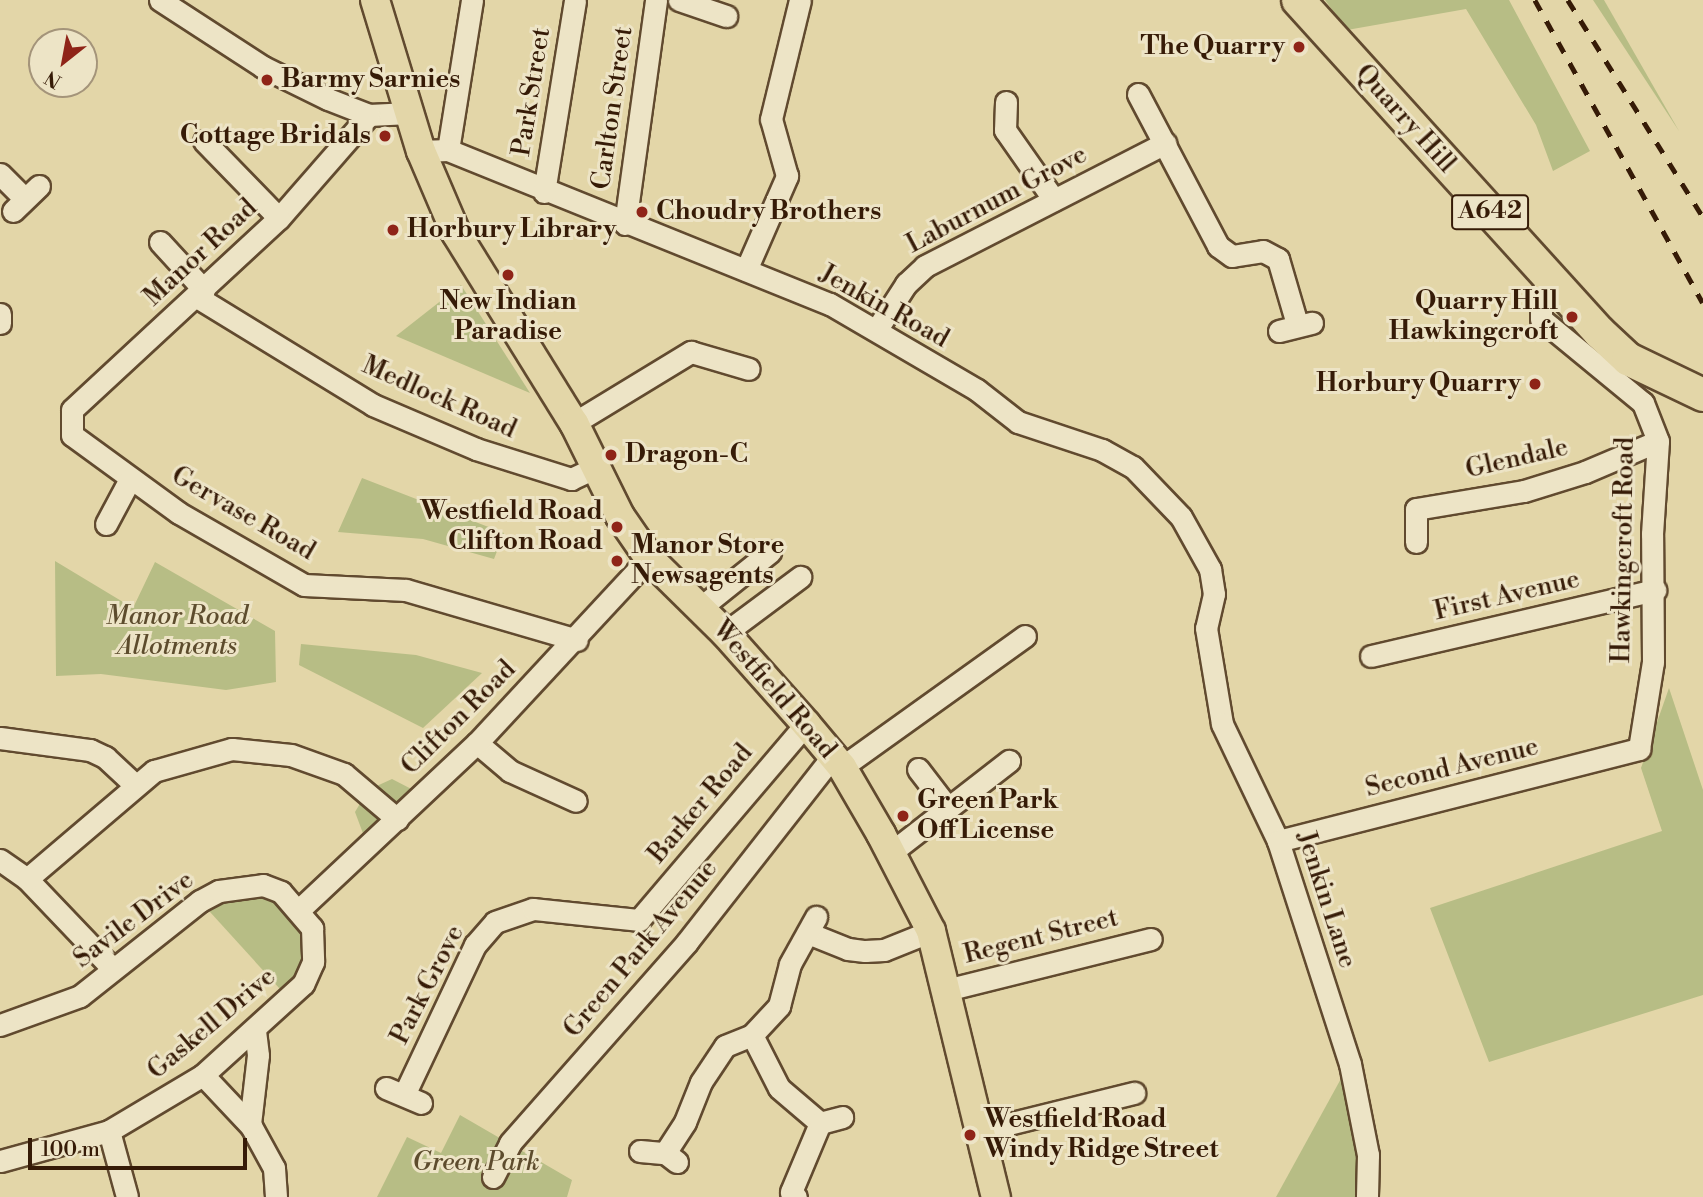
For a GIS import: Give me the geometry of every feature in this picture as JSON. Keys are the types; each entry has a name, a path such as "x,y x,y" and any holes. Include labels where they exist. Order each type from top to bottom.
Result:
{"highway":[{"name":"Quarry Hill","path":"1298,0 1628,359 1703,395"}],"main road":[{"name":"Westfield Road","path":"375,0 409,113 435,151 456,233 574,423 595,468 649,558 725,633 837,762 931,931 996,1197"}],"street":[{"path":"160,0 264,67 369,116 409,113"},
{"path":"435,151 472,0"},
{"name":"Park Street","path":"544,192 575,0"},
{"name":"Carlton Street","path":"625,224 656,0"},
{"path":"679,0 726,16"},
{"path":"746,270 787,176 771,119 800,0"},
{"path":"1138,94 1218,246 1232,256 1263,251 1278,259 1296,326"},
{"path":"1006,102 1005,130 1054,200"},
{"name":"Manor Road","path":"69,425 72,410 279,218 369,116"},
{"path":"204,141 279,218"},
{"name":"Laburnum Grove","path":"877,329 906,284 925,265 1165,144"},
{"name":"Jenkin Road","path":"435,151 830,304 877,329 977,390 1018,422 1101,450 1133,467 1181,517 1210,569 1214,594 1206,628"},
{"path":"0,174 26,199"},
{"name":"Medlock Road","path":"160,242 200,293 373,405 476,449 571,479 595,468"},
{"name":"Hawkingcroft Road","path":"1550,277 1541,295 1541,319 1643,403 1658,441 1652,534 1655,590 1653,662 1639,749"},
{"path":"0,314 0,323"},
{"path":"574,423 691,352 749,369"},
{"name":"Gervase Road","path":"69,425 80,444 131,480 304,585 406,590 577,640"},
{"name":"Glendale","path":"1416,541 1416,509 1524,491 1586,472 1658,441"},
{"name":"Gervase Road","path":"106,524 131,480"},
{"path":"700,608 771,552"},
{"name":"Clifton Road","path":"300,909 477,743 577,640 649,558"},
{"path":"725,633 800,577"},
{"name":"First Avenue","path":"1371,655 1655,590"},
{"name":"Jenkin Lane","path":"1206,628 1222,724 1278,841 1350,1064 1368,1155 1367,1197"},
{"name":"Green Park Avenue","path":"493,1177 510,1143 687,942 837,762 1025,636"},
{"name":"Barker Road","path":"639,920 806,724"},
{"path":"0,738 90,750 106,757 134,784"},
{"path":"477,743 510,771 576,801"},
{"name":"Second Avenue","path":"1278,841 1639,749"},
{"path":"27,879 134,784 154,771 202,754 258,750 291,755 344,774 397,819"},
{"path":"889,854 1009,761"},
{"path":"918,769 948,808"},
{"path":"0,860 27,879 113,969"},
{"name":"Savile Drive","path":"0,1025 79,996 219,891 263,885 281,892 300,909"},
{"name":"Gaskell Drive","path":"0,1161 109,1131 203,1075 290,1000 313,962 312,928 300,909"},
{"name":"Park Grove","path":"404,1095 475,945 495,922 533,909 639,920"},
{"path":"640,1151 671,1158 725,1046 752,1035 779,1006 790,964 812,925 848,950 865,951 884,950 931,931"},
{"name":"Regent Street","path":"946,990 1150,939"},
{"path":"250,1124 258,1055 255,1030"},
{"path":"752,1035 779,1088 820,1123"},
{"path":"203,1075 250,1124 274,1168 276,1197"},
{"path":"980,1131 1134,1093"},
{"path":"820,1123 842,1117"},
{"path":"796,1197 791,1192 820,1123"},
{"path":"109,1131 127,1197"}],"green space":[{"path":"1325,0 1509,0 1590,151 1553,171 1536,125 1466,9 1347,30"},
{"path":"1593,0 1604,0 1679,131"},
{"path":"461,285 530,393 396,336"},
{"path":"362,478 504,533 494,559 423,539 338,532"},
{"name":"Manor Road Allotments","path":"55,561 133,608 155,562 275,631 276,682 226,690 101,674 56,676"},
{"path":"301,644 416,655 482,673 423,728 299,665"},
{"path":"1669,688 1703,790 1703,995 1489,1062 1430,908 1662,831 1641,768"},
{"path":"392,779 423,795 367,844 355,812 368,790"},
{"path":"263,885 316,943 290,1000 200,901"},
{"path":"1343,1075 1362,1154 1360,1197 1276,1197"},
{"name":"Green Park","path":"460,1115 572,1180 567,1197 377,1197 407,1137 441,1153"}],"railway":[{"path":"1535,0 1703,303"},
{"path":"1568,0 1703,217"}],"place":[{"name":"The Quarry","path":"1299,47"},
{"name":"Barmy Sarnies","path":"267,80"},
{"name":"Cottage Bridals","path":"385,136"},
{"name":"Choudry Brothers","path":"642,212"},
{"name":"Horbury Library","path":"393,230"},
{"name":"New Indian Paradise","path":"508,275"},
{"name":"Quarry Hill Hawkingcroft","path":"1572,317"},
{"name":"Horbury Quarry","path":"1535,384"},
{"name":"Dragon-C","path":"611,455"},
{"name":"Westfield Road Clifton Road","path":"617,527"},
{"name":"Manor Store Newsagents","path":"617,561"},
{"name":"Green Park Off License","path":"903,816"},
{"name":"Westfield Road Windy Ridge Street","path":"970,1135"}]}
